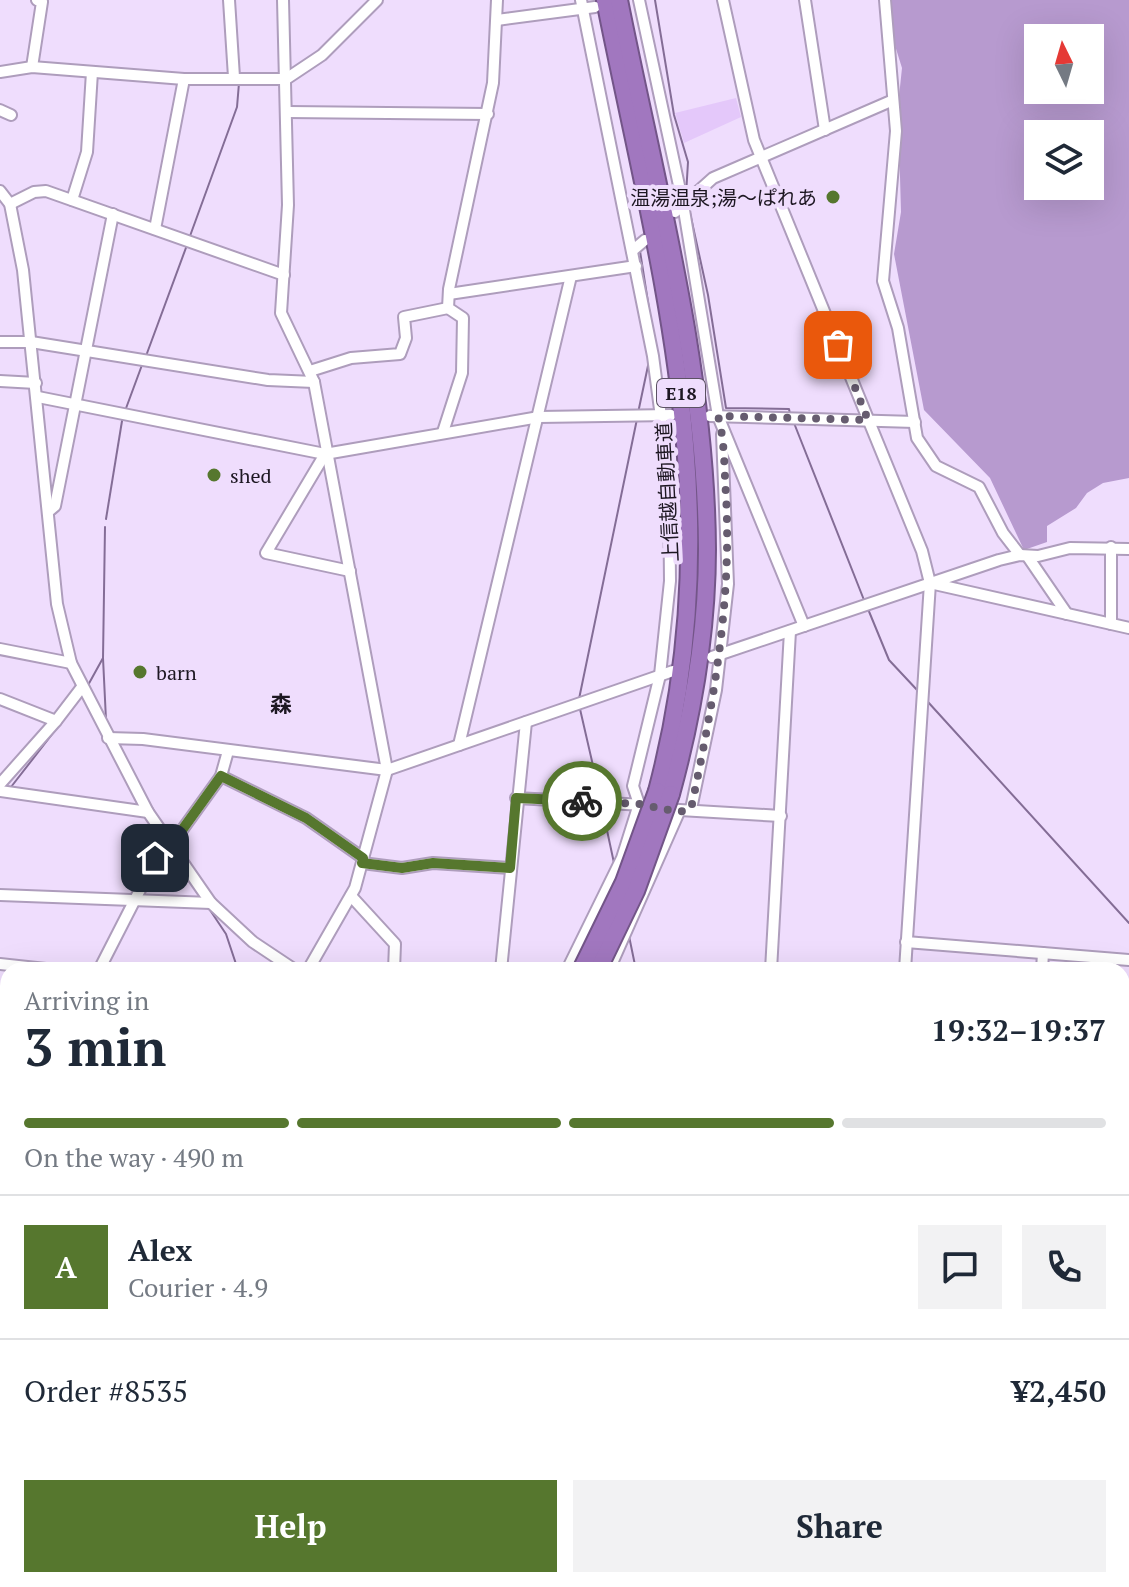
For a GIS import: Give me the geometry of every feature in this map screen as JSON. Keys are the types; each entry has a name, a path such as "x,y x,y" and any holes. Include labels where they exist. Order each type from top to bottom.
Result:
{"highway":[{"name":"上信越自動車道","path":"602,962 641,880 664,792 693,704 702,640 707,551 704,477 683,310 619,0"},
{"name":"上信越自動車道","path":"585,962 664,792 685,656 691,581 691,492 669,313 600,4"}],"street":[{"path":"32,67 42,2 37,0"},
{"path":"229,0 234,77"},
{"path":"283,0 288,205 281,313 312,376 387,770 351,896 313,962"},
{"path":"0,72 32,67 184,79 286,79 322,55 377,0"},
{"path":"448,308 488,114 495,66 497,0"},
{"path":"639,0 679,208 714,416 804,626"},
{"path":"723,0 754,140 922,551 930,583 905,962"},
{"path":"805,0 825,130"},
{"path":"885,0 891,101 896,131 883,281 898,328 922,449 948,474 979,487 1003,533 1067,614"},
{"path":"497,20 582,4 600,4"},
{"path":"571,962 606,895 639,804 633,786 660,675 670,581 666,414 582,4"},
{"path":"72,200 87,152 92,72"},
{"path":"155,229 184,79"},
{"path":"679,208 713,178 891,101"},
{"path":"0,110 11,115"},
{"path":"288,112 488,114"},
{"path":"10,204 40,190 284,275"},
{"path":"0,191 10,204 23,270 57,604 71,663 148,812 211,903 253,942 283,962"},
{"path":"49,511 55,506 113,214"},
{"path":"632,251 645,240"},
{"path":"449,294 636,266"},
{"path":"459,745 571,276"},
{"path":"0,342 31,342 268,380 312,376 351,358 400,354 406,338 404,317 448,308 463,318 462,373 443,432"},
{"path":"0,381 36,383"},
{"path":"38,397 325,454 539,417 666,414"},
{"path":"714,416 915,422"},
{"path":"691,809 728,584 722,431"},
{"path":"325,454 266,553 350,571"},
{"path":"1111,547 1111,624"},
{"path":"716,656 930,583 1024,556 1070,548 1129,549"},
{"path":"930,583 1129,628"},
{"path":"772,962 790,631"},
{"path":"0,649 71,663"},
{"path":"108,738 143,739 387,770 673,671"},
{"path":"0,784 82,687"},
{"path":"0,699 56,721"},
{"path":"502,962 526,722"},
{"path":"103,962 133,900 169,840 221,776 228,751"},
{"path":"221,776 306,818 362,860 402,868 433,863 510,868"},
{"path":"0,791 148,812"},
{"path":"516,798 639,804 679,812 691,809 781,816"},
{"path":"613,962 679,812"},
{"path":"0,895 211,903"},
{"path":"351,896 395,944 394,962"},
{"path":"906,942 1129,960"},
{"path":"1042,962 1043,953"}],"shaded area":[{"path":"885,0 1129,0 1129,478 1103,483 1087,493 1076,508 1047,526 1047,542 1024,550 990,478 924,410 894,254 901,212 898,106 902,68 888,23"},
{"path":"736,98 741,117 684,143 675,113"}],"waterway":[{"path":"655,0 674,115 688,162 686,195"},
{"path":"238,58 239,72"},
{"path":"190,236 237,107 239,83"},
{"path":"690,213 708,295 726,408 789,409 790,414"},
{"path":"146,356 187,245"},
{"path":"640,251 650,315"},
{"path":"638,413 649,361"},
{"path":"125,411 142,365"},
{"path":"579,699 637,419"},
{"path":"106,519 122,421"},
{"path":"794,423 864,600"},
{"path":"87,687 103,658 105,527"},
{"path":"868,609 889,660 918,691"},
{"path":"103,658 106,720"},
{"path":"11,787 81,697"},
{"path":"928,702 1129,923"},
{"path":"580,709 600,796"},
{"path":"102,733 133,794"},
{"path":"602,807 614,863"},
{"path":"166,847 201,898"},
{"path":"208,907 226,934 235,962"},
{"path":"629,936 634,962"}],"way so far":[{"path":"582,801 639,804 679,812 691,809 716,690 728,584 724,453 718,416 868,420 838,345"}],"place":[{"name":"温湯温泉;湯〜ぱれあ","path":"833,197"},
{"name":"shed","path":"214,475"},
{"name":"barn","path":"140,672"}],"district":[{"name":"森","path":"281,703"}],"route":[{"path":"155,858 167,837 172,844 221,776 306,818 363,858 362,863 402,868 433,863 510,868 516,798 582,801"}]}
